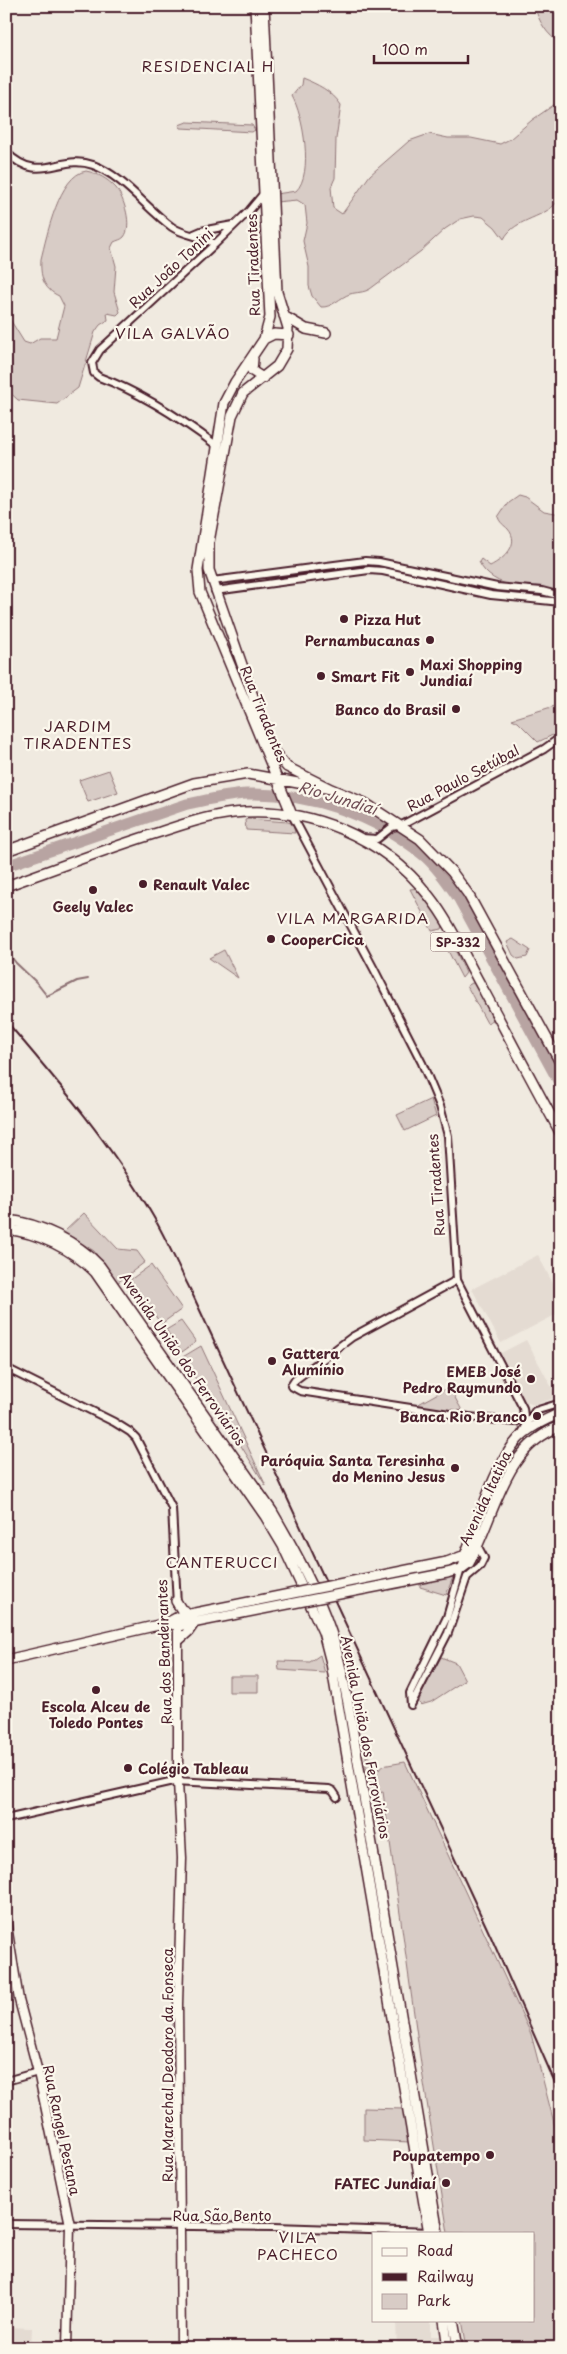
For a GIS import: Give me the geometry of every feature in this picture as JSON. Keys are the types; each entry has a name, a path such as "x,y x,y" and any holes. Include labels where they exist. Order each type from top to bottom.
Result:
{"main road":[{"name":"Rua Tiradentes","path":"255,6 270,317 264,339 228,393 216,445 198,570 200,592 208,613 292,816"},
{"name":"Rua Tiradentes","path":"264,6 277,292 289,335 287,349 281,360 263,378 243,393 232,416 209,542 210,582 216,591 229,625 271,748 287,767 331,789"},
{"path":"284,316 306,329 326,334"},
{"path":"264,339 274,334 289,335"},
{"path":"255,354 252,372 258,377 263,378"},
{"path":"198,570 210,582 200,592"},
{"path":"208,613 212,606 216,605 229,625"},
{"name":"SP-332","path":"6,851 194,784 248,774 331,789 354,797 402,825 436,854 468,894 561,1064"},
{"name":"SP-332","path":"6,886 137,839 208,817 259,812 292,816 334,825 362,838 392,859 430,897 452,930 561,1134"},
{"path":"388,817 392,827"},
{"name":"Avenida União dos Ferroviários","path":"6,1220 47,1230 93,1258 100,1266 272,1511 290,1542 325,1614 338,1655 348,1703 434,2232"},
{"name":"Avenida União dos Ferroviários","path":"6,1229 30,1233 51,1242 87,1264 102,1281 265,1516 287,1554 323,1632 331,1663 355,1792 434,2232"},
{"name":"Avenida Itatiba","path":"194,1618 446,1562 465,1555 506,1456 520,1436 531,1428 561,1413"},
{"name":"Avenida Itatiba","path":"461,1569 469,1562 520,1454 537,1436 561,1426"},
{"path":"6,1660 178,1621 461,1569"},
{"path":"176,1601 181,1609 194,1618"},
{"path":"179,1640 188,1632 194,1618"},
{"name":"Rua dos Bandeirantes","path":"178,1621 178,1782"},
{"name":"Rua Marechal Deodoro da Fonseca","path":"178,1782 182,1858 178,2004 181,2348"},
{"name":"Rua Rangel Pestana","path":"6,1920 19,2000 38,2072 70,2225 68,2348"},
{"path":"444,2322 448,2348"},
{"path":"453,2322 458,2348"}],"street":[{"path":"6,152 21,165 30,168 80,163 101,168 173,227 215,244"},
{"name":"Rua João Tonini","path":"216,445 162,406 142,395 99,377 94,373 92,363 93,358 100,350 235,225 264,193"},
{"path":"249,211 265,214"},
{"path":"194,234 201,230 235,225"},
{"path":"210,582 365,562 392,564 497,587 561,596"},
{"path":"369,570 382,564 392,564"},
{"path":"216,591 369,570 391,572 491,595 561,602"},
{"path":"451,577 459,582 463,590"},
{"path":"518,589 540,597 542,600"},
{"name":"Rua Paulo Setúbal","path":"362,838 377,839 392,827 402,825 540,751 561,737"},
{"name":"Rua Tiradentes","path":"292,816 422,1063 440,1106 448,1136 457,1280 523,1408"},
{"path":"457,1280 352,1336 292,1383 294,1389 469,1418 516,1422 522,1418 523,1408 535,1411 561,1402"},
{"name":"Rua dos Bandeirantes","path":"6,1368 114,1422 136,1438 172,1508 178,1621"},
{"path":"520,1436 535,1411"},
{"path":"516,1422 520,1436"},
{"name":"Avenida Itatiba","path":"465,1555 448,1624 410,1693 411,1706 448,1624 465,1581 484,1558 477,1545"},
{"path":"6,1819 174,1781 329,1789 337,1797"},
{"path":"6,2081 38,2072"},
{"name":"Rua São Bento","path":"6,2224 274,2227 434,2232"}],"shaded area":[{"path":"538,1255 561,1299 561,1312 501,1343 472,1289"},
{"name":"EMEB José Pedro Raymundo","path":"526,1340 557,1397 534,1405 526,1402 501,1353"},
{"path":"396,2322 431,2322 431,2336 440,2336 440,2348 397,2348"},
{"path":"6,2327 32,2328 31,2348 6,2348"}],"green space":[{"path":"534,6 561,6 561,44 544,28"},
{"path":"302,78 319,85 329,92 341,105 336,139 335,178 331,187 333,208 342,214 370,175 409,141 429,134 448,138 471,138 500,144 510,139 532,120 561,100 561,185 557,192 560,198 548,210 516,226 504,239 495,227 483,217 474,216 460,219 370,289 346,295 329,306 321,307 312,296 309,286 309,267 303,241 307,223 305,205 297,200 276,202 276,194 296,191 305,172 306,158 303,130 292,96 301,85"},
{"path":"187,122 252,125 255,130 252,132 181,128 179,125"},
{"path":"86,171 102,177 116,188 122,198 128,219 127,232 123,238 114,242 111,248 116,266 114,292 120,312 117,315 107,313 108,320 100,325 95,332 78,388 57,404 18,400 6,389 6,313 24,342 30,344 40,338 56,338 64,306 59,296 46,286 41,271 41,259 61,194 68,183 77,175"},
{"path":"518,495 525,497 544,511 561,514 561,593 527,589 504,583 493,578 479,562 481,559 490,566 501,559 512,545 512,535 498,517 508,502"},
{"path":"561,704 561,731 538,742 518,722 512,719"},
{"path":"109,770 118,792 88,802 79,780"},
{"path":"245,820 288,822 293,824 295,833 246,830"},
{"path":"419,888 443,925 442,929 432,931 410,889"},
{"path":"446,937 450,939 466,973 462,978 442,939"},
{"path":"513,939 530,950 527,957 518,959 513,955 507,942"},
{"path":"224,950 238,978 209,958"},
{"path":"472,983 475,984 493,1020 487,1023 467,986"},
{"path":"431,1099 436,1116 405,1131 397,1115"},
{"path":"84,1213 118,1249 137,1251 145,1262 117,1283 94,1251 64,1232"},
{"path":"151,1265 182,1309 161,1324 130,1280"},
{"path":"181,1321 196,1342 182,1352 166,1330"},
{"path":"201,1346 266,1486 223,1417 181,1358"},
{"path":"449,1387 464,1414 415,1406"},
{"path":"455,1572 446,1595 420,1587 420,1579"},
{"path":"320,1655 325,1673 279,1670 278,1661 310,1662"},
{"path":"441,1657 456,1663 465,1680 431,1702 421,1705 419,1703 420,1697"},
{"path":"229,1676 258,1676 258,1692 229,1692"},
{"path":"366,1755 377,1764 379,1770 382,1766 405,1762 531,2034 561,2150 561,2348 467,2348 462,2322 534,2322 534,2232 448,2232 422,2071 383,1792 366,1796"},
{"path":"364,2108 404,2109 410,2142 364,2140"}],"waterway":[{"name":"Rio Jundiaí","path":"6,866 187,804 224,797 247,794 271,794 318,802 341,809 363,818 405,841 438,870 459,899 561,1086"},
{"path":"6,950 47,996 77,981 88,979"}],"railway":[{"path":"6,1021 65,1091 102,1139 137,1190 163,1234 491,1937 561,2100"}],"place":[{"name":"Pizza Hut","path":"344,619"},
{"name":"Pernambucanas","path":"430,640"},
{"name":"Maxi Shopping Jundiaí","path":"410,672"},
{"name":"Smart Fit","path":"321,676"},
{"name":"Banco do Brasil","path":"456,709"},
{"name":"Renault Valec","path":"143,884"},
{"name":"Geely Valec","path":"93,890"},
{"name":"CooperCica","path":"271,939"},
{"name":"Gattera Alumínio","path":"272,1361"},
{"name":"EMEB José Pedro Raymundo","path":"531,1379"},
{"name":"Banca Rio Branco","path":"537,1416"},
{"name":"Paróquia Santa Teresinha do Menino Jesus","path":"455,1468"},
{"name":"Escola Alceu de Toledo Pontes","path":"96,1690"},
{"name":"Colégio Tableau","path":"128,1768"},
{"name":"Poupatempo","path":"490,2155"},
{"name":"FATEC Jundiaí","path":"446,2183"}],"district":[{"name":"RESIDENCIAL H","path":"208,65"},
{"name":"VILA GALVÃO","path":"173,332"},
{"name":"JARDIM TIRADENTES","path":"78,734"},
{"name":"VILA MARGARIDA","path":"353,917"},
{"name":"CANTERUCCI","path":"222,1561"},
{"name":"VILA PACHECO","path":"298,2244"}]}
